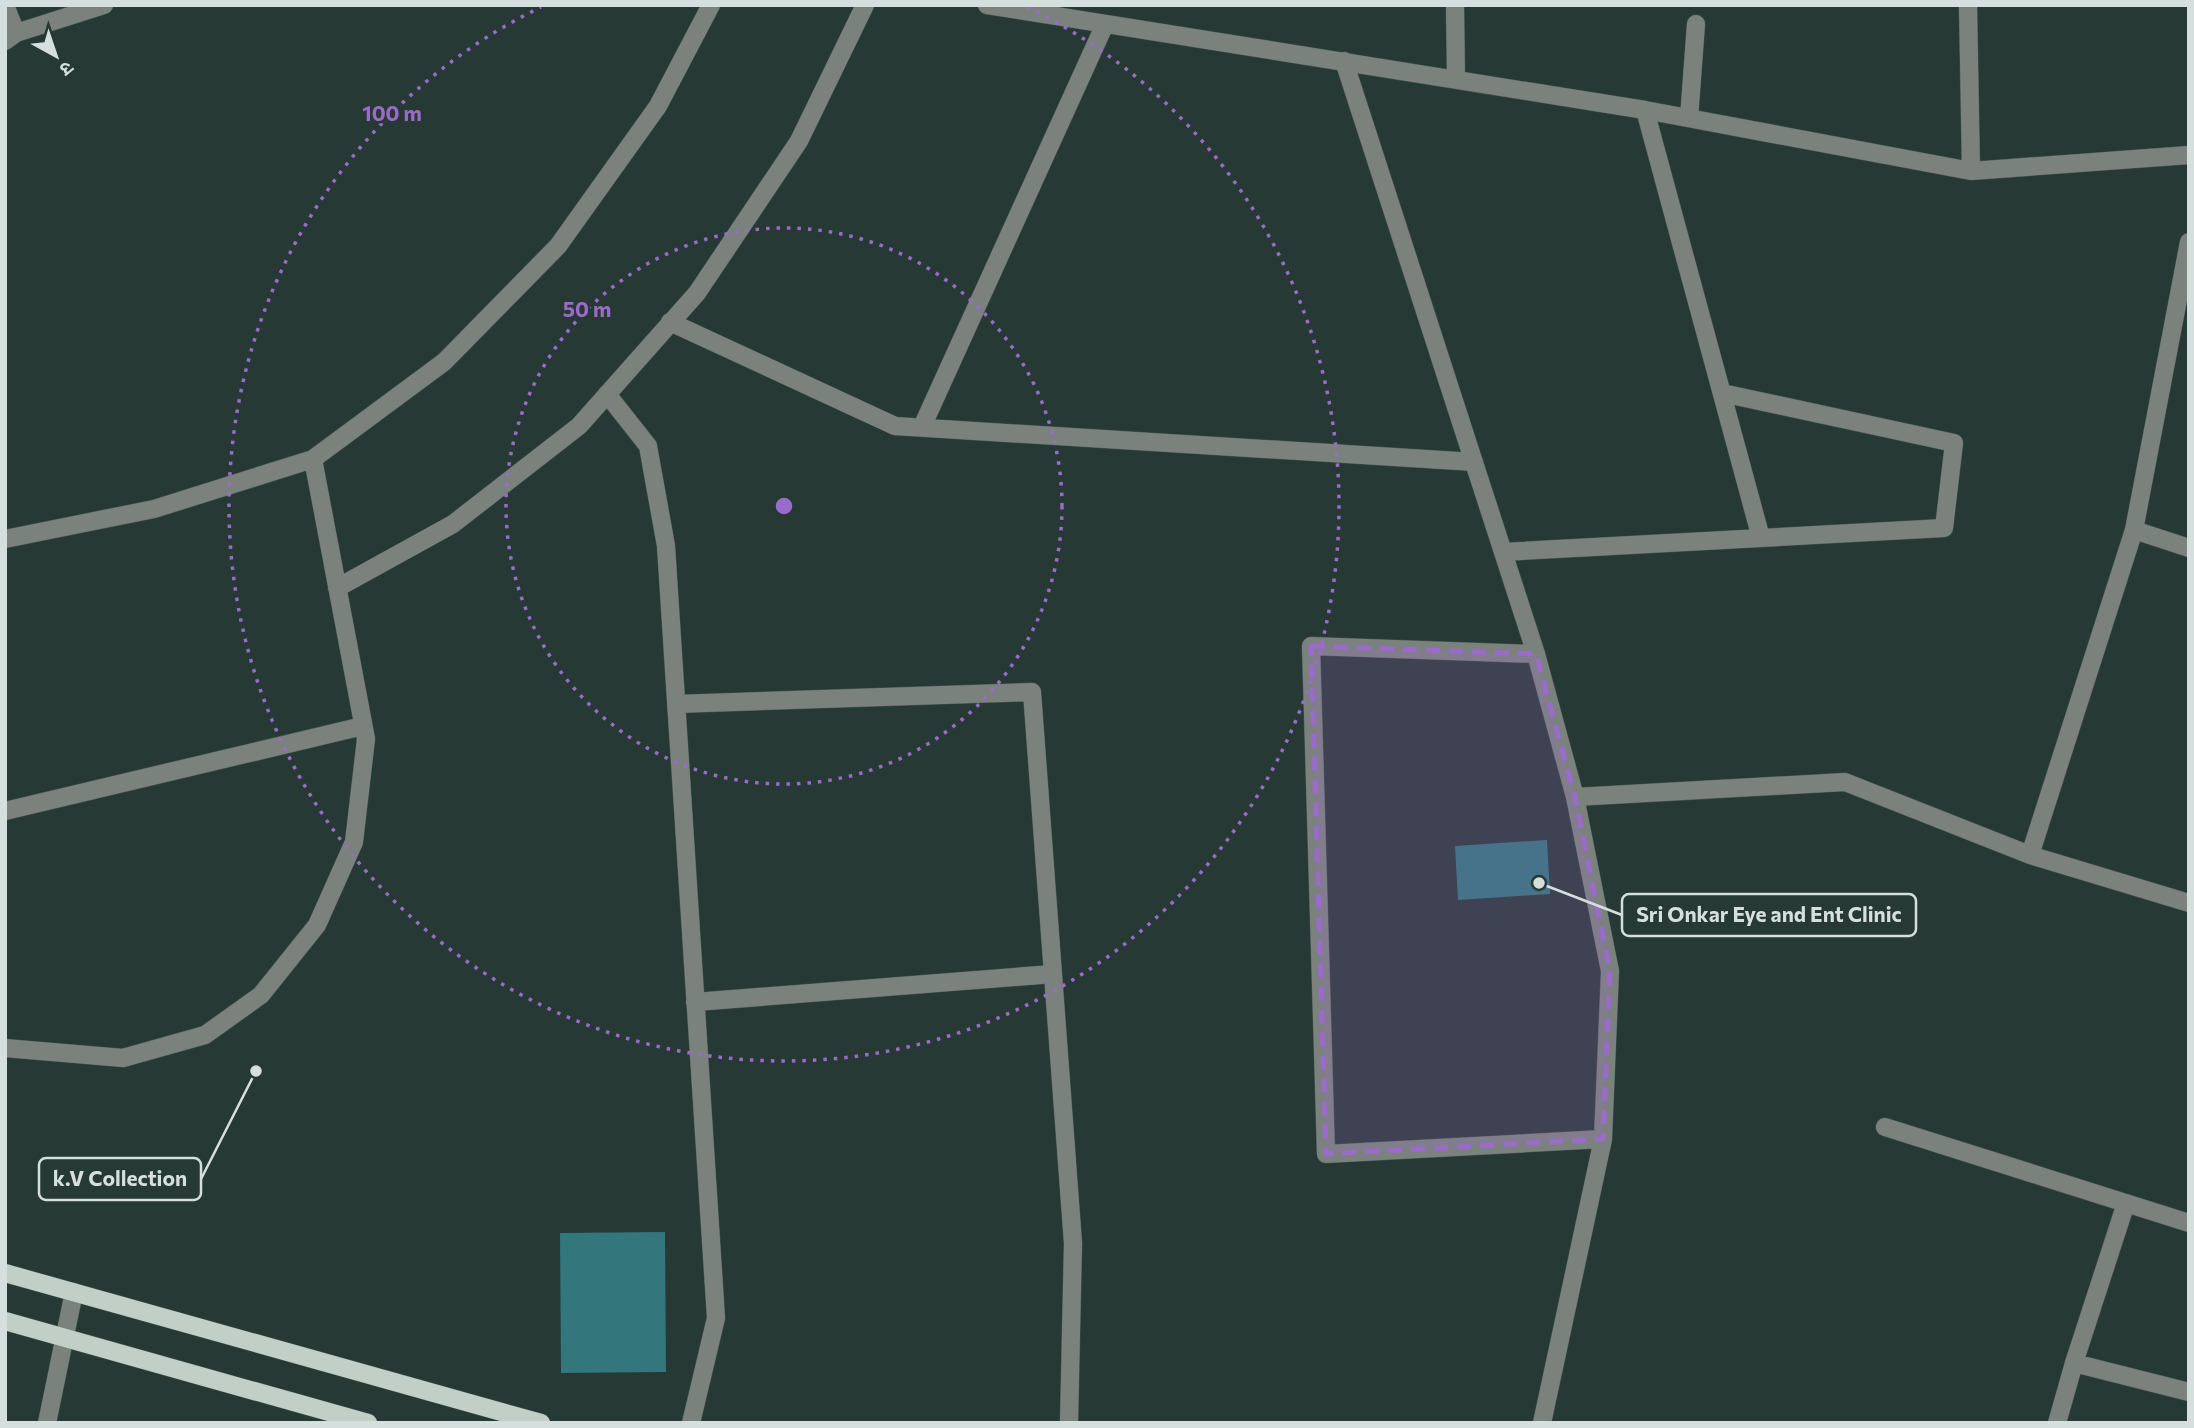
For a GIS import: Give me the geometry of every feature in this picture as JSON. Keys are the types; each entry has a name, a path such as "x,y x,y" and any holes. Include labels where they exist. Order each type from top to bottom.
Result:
{"main road":[{"path":"5,1273 541,1423"},
{"path":"5,1321 368,1423"}],"street":[{"path":"5,5 11,37 104,5"},
{"path":"5,539 154,509 313,458 444,362 558,246 658,106 711,5"},
{"path":"337,588 453,524 579,426 697,293 799,141 865,5"},
{"path":"987,5 1645,110 1971,171 2189,155"},
{"path":"1455,5 1456,79"},
{"path":"1968,5 1971,171"},
{"path":"1689,118 1696,23"},
{"path":"922,427 1105,24"},
{"path":"1344,61 1536,654 1575,797 1610,971 1603,1139 1542,1423"},
{"path":"1645,110 1761,537"},
{"path":"2029,855 2134,530 2189,242"},
{"path":"670,322 895,426 1474,462"},
{"path":"1503,552 1944,528 1954,443 1722,393"},
{"path":"607,394 648,446 666,546 716,1318 691,1423"},
{"path":"5,1048 123,1058 205,1035 261,995 317,925 354,842 366,739 313,458"},
{"path":"2134,530 2189,548"},
{"path":"1536,654 1311,646 1326,1154 1603,1139"},
{"path":"676,704 1032,692 1073,1243 1069,1423"},
{"path":"5,811 363,726"},
{"path":"1575,797 1845,782 2029,855 2189,904"},
{"path":"695,1002 1053,974"},
{"path":"1885,1127 2189,1223"},
{"path":"2057,1423 2126,1203"},
{"path":"47,1423 74,1292"},
{"path":"2074,1363 2189,1391"}],"highlighted area":[{"path":"1311,646 1536,654 1575,797 1610,971 1603,1139 1326,1154"}],"building":[{"path":"1547,840 1550,894 1458,900 1455,846"},
{"path":"665,1232 666,1372 561,1373 560,1233"}],"place":[{"name":"Sri Onkar Eye and Ent Clinic","path":"1539,883"},
{"name":"k.V Collection","path":"256,1071"}]}
